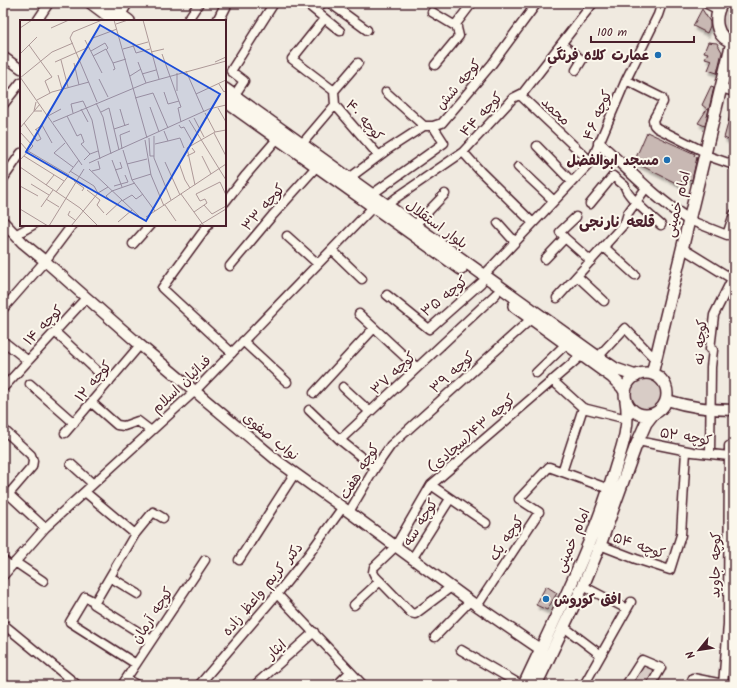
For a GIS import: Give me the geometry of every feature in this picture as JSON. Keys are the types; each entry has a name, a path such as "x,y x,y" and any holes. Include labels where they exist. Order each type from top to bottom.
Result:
{"main road":[{"path":"91,3 122,19"},
{"path":"105,3 122,19"},
{"path":"720,6 716,19 717,27 726,40 733,42"},
{"name":"امام خمینی","path":"652,374 733,42"},
{"name":"بلوار استقلال","path":"228,95 278,139 317,166 414,226 482,279 496,294 612,377 622,387 626,397"},
{"name":"بلوار استقلال","path":"228,95 348,178 377,202 482,279 616,369 636,376"},
{"path":"641,374 652,374 663,381 667,393 667,400 659,411 653,414 640,414 629,407 626,397 627,386 630,380 636,376 641,374"},
{"name":"امام خمینی","path":"522,685 590,540 609,488 626,433 626,397"},
{"name":"امام خمینی","path":"536,685 600,545 638,441 646,423 653,414"}],"street":[{"path":"38,20 49,3"},
{"path":"122,19 128,3"},
{"path":"188,20 199,3"},
{"path":"218,20 227,3"},
{"path":"228,95 244,81 231,71 274,3"},
{"path":"304,4 317,6 324,3"},
{"path":"330,3 367,30"},
{"path":"435,65 459,36 456,24 472,3"},
{"name":"کوچه شش","path":"348,178 379,156 428,126 442,123 492,64 537,3"},
{"name":"کوچه ۴۴","path":"377,202 396,198 463,152 513,98 523,93 593,3"},
{"name":"کوچه ۴۶","path":"482,279 590,162 626,80 658,15 662,3"},
{"path":"707,3 720,6"},
{"path":"304,4 340,31"},
{"path":"432,12 457,27"},
{"path":"324,18 292,59 334,91"},
{"path":"562,44 582,60 576,70"},
{"path":"3,56 20,68"},
{"path":"335,105 334,91 358,63"},
{"path":"626,80 657,94 662,98 663,102 653,120 654,125 657,128 705,154 734,165"},
{"path":"3,105 20,83"},
{"path":"721,88 734,92"},
{"path":"377,202 444,142 428,126 386,92"},
{"name":"محمد","path":"520,95 590,162"},
{"name":"کوچه ۴۰","path":"301,145 335,105 379,156"},
{"path":"226,201 246,175 278,139"},
{"path":"599,143 646,188 689,220 727,234 734,214"},
{"path":"537,146 572,182"},
{"path":"463,152 480,171 533,223"},
{"path":"3,178 20,155"},
{"name":"کوچه ۳۳","path":"230,266 317,166"},
{"path":"518,167 554,201"},
{"path":"590,204 614,176 625,186 625,189 636,202 661,225"},
{"path":"556,298 625,223 628,213 646,188"},
{"path":"414,226 445,194"},
{"name":"فدائیان اسلام","path":"3,576 45,528 195,391 377,202"},
{"path":"576,217 560,232 591,261"},
{"name":"نواب صفوی","path":"3,222 23,243 140,345 279,462 346,509 395,547 473,603 540,649"},
{"path":"498,223 515,242"},
{"path":"15,235 31,226"},
{"path":"3,309 45,261 71,226"},
{"path":"133,244 149,226"},
{"path":"207,226 162,288 232,353"},
{"path":"286,236 318,264"},
{"path":"545,259 565,238"},
{"path":"604,247 635,275"},
{"path":"682,248 733,280"},
{"path":"332,250 362,279"},
{"path":"577,276 604,301"},
{"name":"کوچه ۳۵","path":"387,295 429,329 482,279"},
{"name":"کوچه نه","path":"710,454 711,367 713,350 710,349 714,314 733,280"},
{"name":"کوچه ۳۷","path":"340,440 496,294"},
{"name":"کوچه ۱۴","path":"3,388 27,360 86,298"},
{"path":"359,314 417,368"},
{"name":"کوچه ۳۹","path":"391,445 531,319"},
{"path":"314,393 374,328"},
{"path":"598,357 625,328 655,359"},
{"path":"55,332 109,382"},
{"path":"3,341 27,360"},
{"path":"243,341 287,382"},
{"path":"536,373 566,344"},
{"name":"کوچه ۱۲","path":"66,433 140,345"},
{"name":"کوچه ۴۳(سجادی)","path":"380,581 373,572 374,567 395,547 431,485 582,355"},
{"path":"552,380 583,408 627,419"},
{"path":"30,384 74,423"},
{"path":"343,387 370,412"},
{"path":"667,400 687,406 710,410 734,410"},
{"path":"92,402 117,425 124,426 138,421 151,431"},
{"path":"583,408 562,472 609,488"},
{"path":"309,410 340,440 376,468"},
{"path":"3,429 31,455 33,461 32,466 6,492 45,528"},
{"name":"کوچه ۵۲","path":"638,441 686,451 729,456"},
{"name":"کوچه هفت","path":"346,509 391,445"},
{"name":"کوچه جاوید","path":"725,685 728,624 730,496 729,456 732,447"},
{"name":"کوچه ۵۴","path":"600,545 670,570 681,534 686,451"},
{"path":"71,464 93,484"},
{"name":"کوچه یک","path":"473,603 539,512 519,499 549,467 562,472"},
{"path":"238,560 294,473"},
{"path":"431,485 486,523"},
{"path":"85,492 135,534"},
{"name":"کوچه سه","path":"412,559 450,499"},
{"name":"دکتر کریم واعظ زاده","path":"199,685 277,594 346,509"},
{"path":"95,602 135,534 153,512 163,518"},
{"path":"3,560 43,581"},
{"name":"کوچه آرمان","path":"124,682 204,560"},
{"path":"110,577 138,594"},
{"path":"354,605 380,581 410,613 415,614 451,587"},
{"path":"582,586 629,606 584,685"},
{"path":"277,594 363,685"},
{"path":"136,664 70,622 84,597 95,602 94,604 151,640"},
{"path":"435,637 473,603"},
{"path":"3,624 76,684"},
{"path":"564,626 601,655"},
{"name":"ایثار","path":"255,685 314,632"},
{"path":"462,650 522,685"},
{"path":"626,685 642,660 661,668 651,685"},
{"path":"337,685 350,672"},
{"path":"690,685 693,678 725,685"},
{"path":"124,682 137,685"}],"shaded area":[{"path":"731,3 734,3 734,36 725,30 722,21 724,11"},
{"path":"646,376 658,381 663,393 658,405 646,410 634,405 629,393 634,381"},
{"path":"642,660 661,668 651,685 626,685"}],"building":[{"path":"702,9 710,22 707,33 693,26"},
{"path":"708,42 717,43 722,52 717,73 708,70 712,60 705,58 708,53 704,52"},
{"path":"711,86 714,87 705,126 698,123 707,109 702,105"},
{"path":"732,108 734,108 734,134 731,141 724,138"},
{"name":"مسجد ابوالفضل","path":"647,132 695,154 694,156 697,157 692,180 683,178 680,185 634,162"},
{"name":"افق کوروش","path":"546,586 557,593 547,610 536,605"}],"place":[{"name":"عمارت کلاه فرنگی","path":"658,55"},
{"name":"مسجد ابوالفضل","path":"667,160"},
{"name":"افق کوروش","path":"546,599"}],"district":[{"name":"قلعه نارنجی","path":"617,222"}]}
